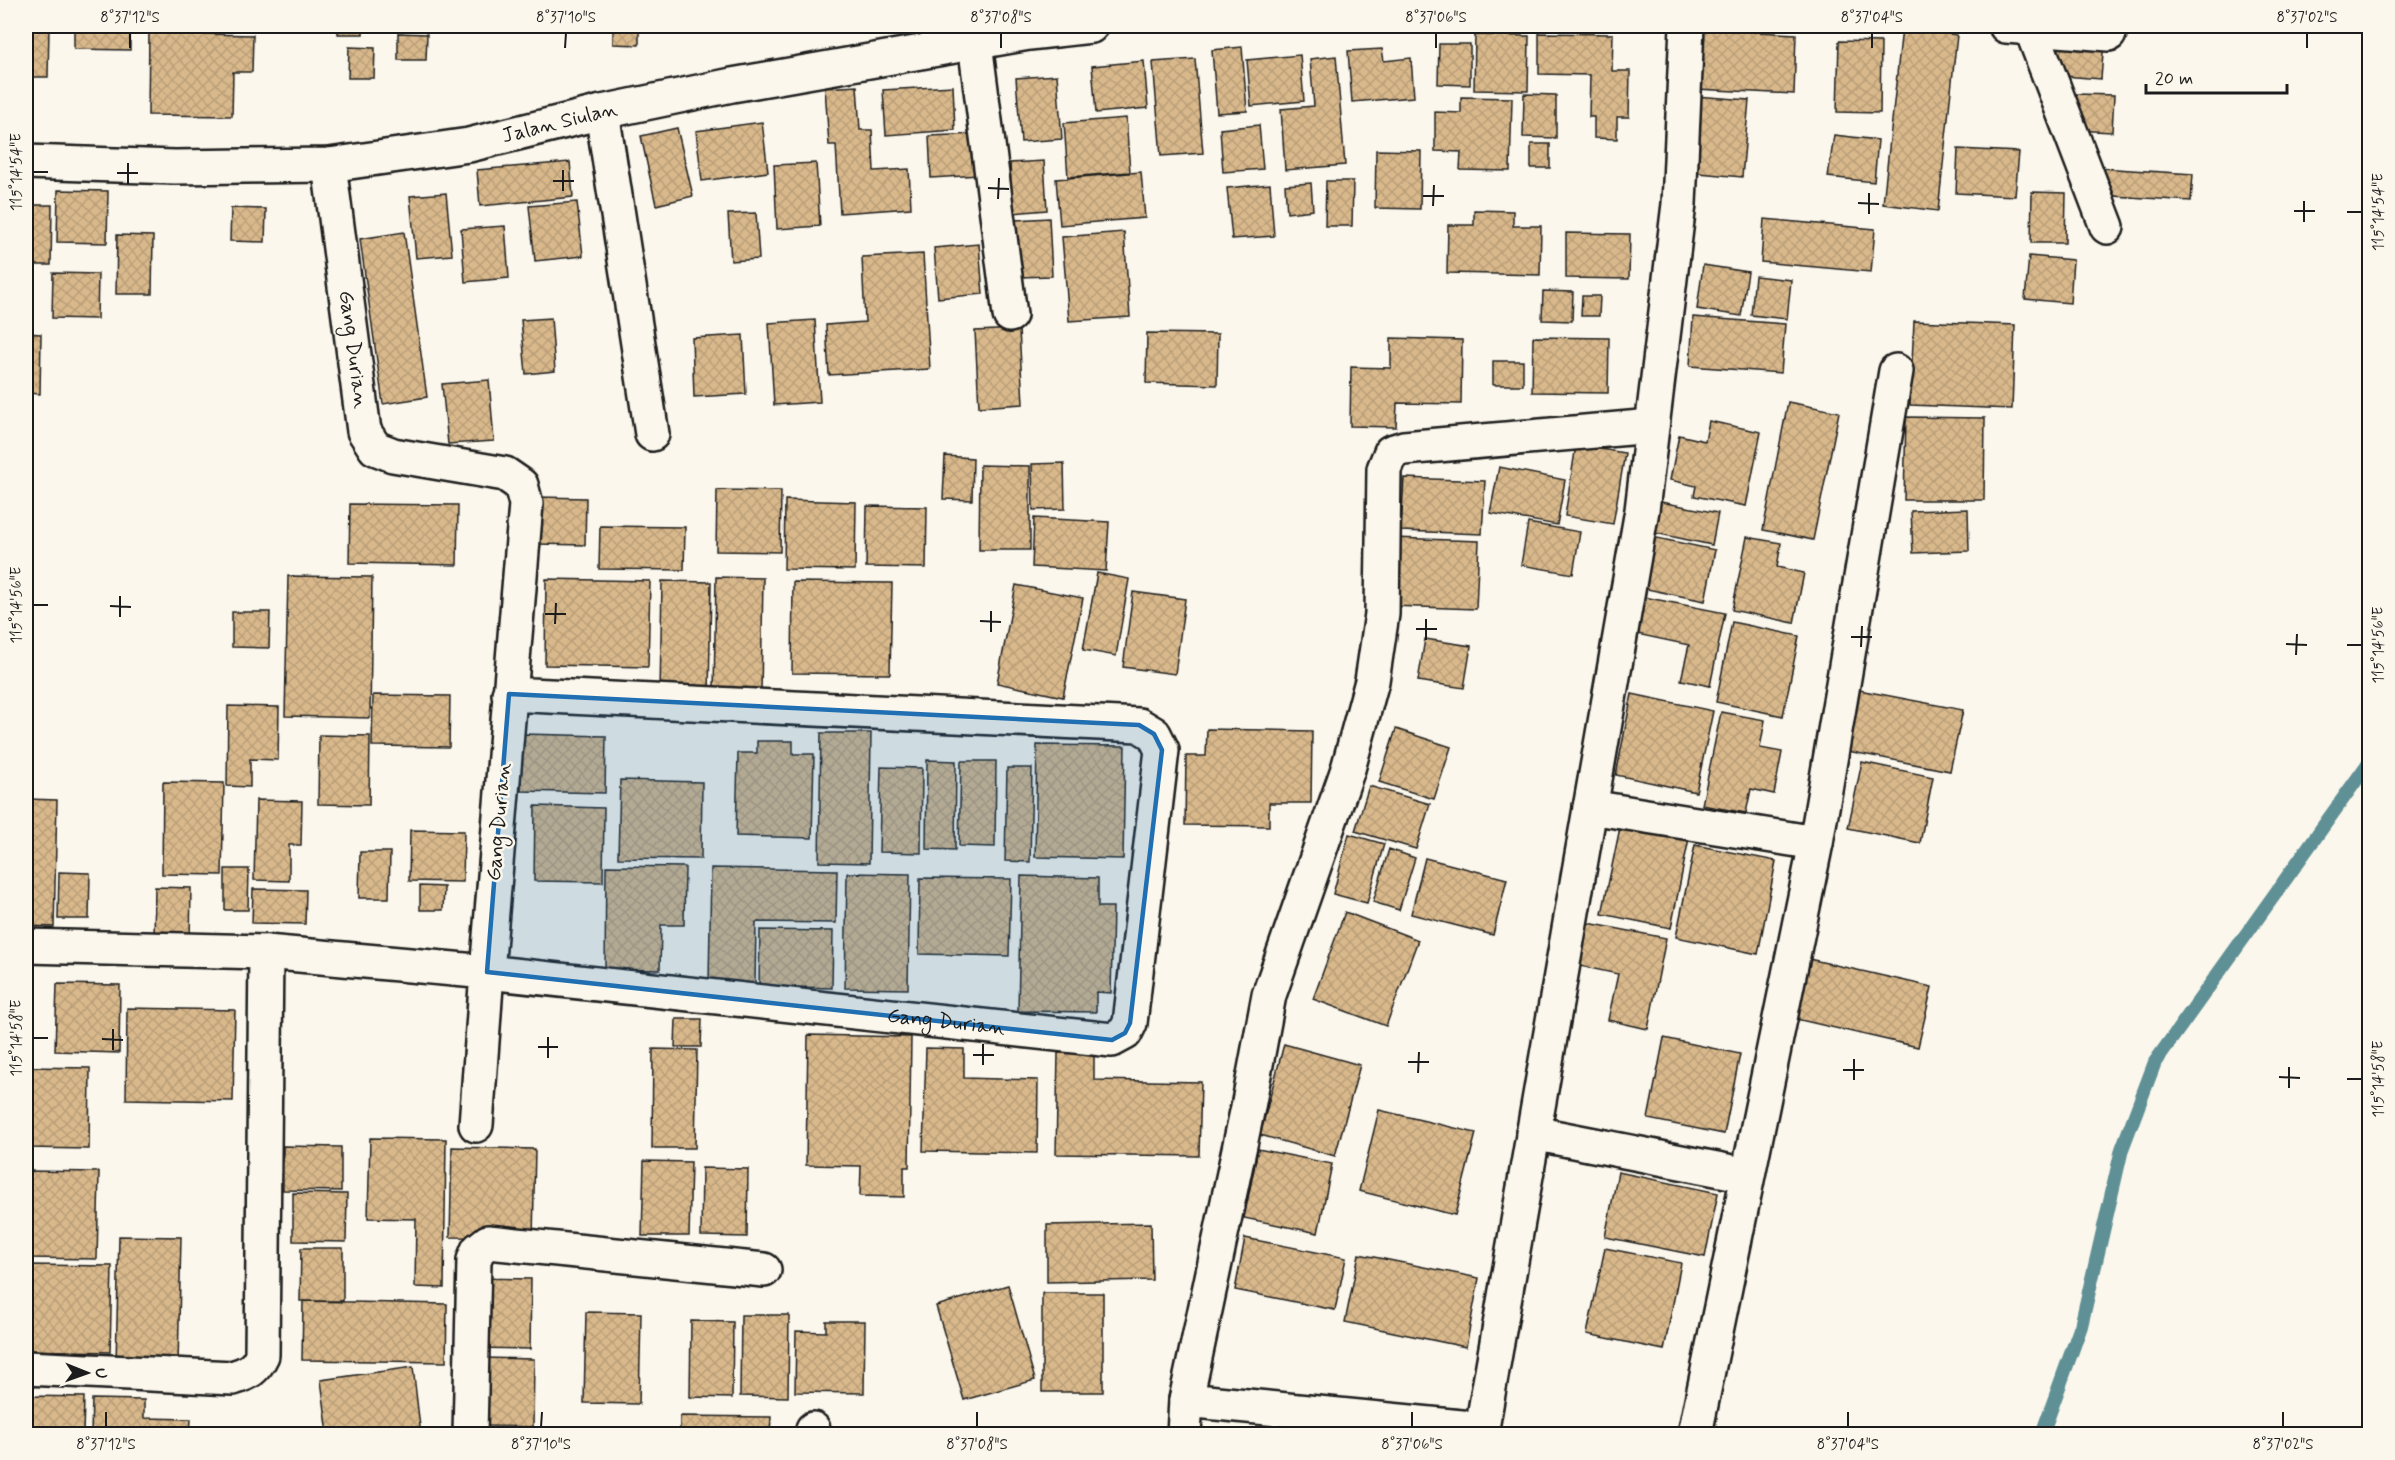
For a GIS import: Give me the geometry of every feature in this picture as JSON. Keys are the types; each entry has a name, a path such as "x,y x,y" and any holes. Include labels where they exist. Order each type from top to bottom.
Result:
{"street":[{"name":"Jalan Siulan","path":"26,162 175,167 329,165 469,145 602,112 732,85 975,43 1090,26"},
{"path":"1186,1400 1482,1432 1642,510 1679,204 1687,26"},
{"path":"2107,227 2019,26 2109,34"},
{"path":"975,43 1010,315"},
{"path":"602,112 652,434"},
{"name":"Gang Durian","path":"329,165 364,431 375,448 393,455 505,474 520,485 526,504 509,694 487,972 1112,1040 1125,1034 1130,1023 1162,750 1154,734 1139,725 509,694"},
{"path":"1695,1434 1816,843 1896,371"},
{"path":"1184,1434 1186,1400 1269,995 1348,769 1372,681 1382,614 1384,469 1391,452 1404,448 1652,426"},
{"path":"1590,807 1816,843"},
{"path":"26,946 266,952 487,972 476,1125"},
{"path":"26,1368 233,1378 250,1373 257,1366 262,1355 266,952"},
{"path":"1533,1133 1747,1174"},
{"path":"470,1434 474,1260 478,1250 488,1242 764,1270"}],"highlighted area":[{"path":"509,694 1139,725 1154,734 1162,750 1130,1023 1125,1033 1112,1040 487,972"}],"building":[{"path":"26,26 49,26 48,77 26,77"},
{"path":"74,26 130,26 130,50 74,49"},
{"path":"338,26 363,26 363,34 338,34"},
{"path":"613,26 639,26 639,45 613,44"},
{"path":"1902,28 1957,35 1938,211 1883,204"},
{"path":"1700,29 1796,34 1794,94 1697,89"},
{"path":"149,33 253,35 252,72 233,72 232,116 148,115"},
{"path":"398,33 427,34 426,60 398,60"},
{"path":"1539,33 1613,34 1612,71 1630,71 1629,117 1617,117 1617,139 1594,138 1594,117 1589,117 1590,75 1539,74"},
{"path":"1475,35 1529,36 1528,91 1474,90"},
{"path":"2054,35 2104,40 2101,79 2051,75"},
{"path":"1839,41 1881,42 1880,113 1837,112"},
{"path":"1439,44 1470,44 1470,85 1438,84"},
{"path":"349,47 375,48 374,78 348,78"},
{"path":"1242,47 1247,111 1217,113 1212,50"},
{"path":"1382,49 1384,61 1411,58 1414,97 1352,102 1348,51"},
{"path":"1300,55 1304,101 1251,106 1247,60"},
{"path":"1336,56 1345,165 1285,170 1281,109 1314,106 1310,59"},
{"path":"1195,59 1203,153 1161,156 1153,62"},
{"path":"1144,61 1148,108 1096,113 1092,66"},
{"path":"1057,75 1062,139 1021,142 1016,78"},
{"path":"857,86 860,130 872,130 874,171 909,169 911,208 840,213 836,145 829,145 825,88"},
{"path":"953,86 955,130 886,135 883,90"},
{"path":"1524,94 1556,95 1556,138 1523,137"},
{"path":"2076,94 2114,95 2112,132 2075,130"},
{"path":"1695,96 1749,100 1742,177 1688,172"},
{"path":"1461,97 1512,98 1510,171 1460,170 1461,152 1435,151 1435,112 1461,113"},
{"path":"1126,118 1130,172 1068,177 1064,123"},
{"path":"762,122 768,172 702,181 696,131"},
{"path":"1259,125 1263,169 1223,172 1220,129"},
{"path":"677,128 693,196 656,205 641,136"},
{"path":"977,134 979,175 931,178 929,136"},
{"path":"1834,135 1878,140 1874,182 1828,177"},
{"path":"1531,144 1550,144 1550,168 1531,168"},
{"path":"1958,149 2019,152 2015,196 1956,193"},
{"path":"1376,150 1421,151 1420,209 1375,208"},
{"path":"1044,161 1047,210 1012,213 1010,163"},
{"path":"570,162 573,197 480,206 477,170"},
{"path":"816,163 820,226 777,229 774,165"},
{"path":"2100,168 2193,174 2191,201 2098,195"},
{"path":"1141,172 1145,218 1060,225 1056,179"},
{"path":"1326,181 1353,181 1352,226 1325,226"},
{"path":"1311,183 1313,210 1287,213 1285,185"},
{"path":"1270,184 1274,236 1232,239 1227,188"},
{"path":"58,190 108,191 107,243 57,242"},
{"path":"2032,192 2066,193 2065,243 2031,243"},
{"path":"446,193 452,255 416,258 410,196"},
{"path":"577,202 583,256 535,261 529,206"},
{"path":"26,205 52,205 51,265 26,265"},
{"path":"231,208 266,209 265,242 230,241"},
{"path":"1474,210 1513,211 1513,226 1541,226 1540,275 1447,273 1448,225 1474,225"},
{"path":"756,213 759,259 731,261 728,214"},
{"path":"1049,218 1052,276 1018,277 1015,220"},
{"path":"1764,219 1875,229 1871,272 1761,262"},
{"path":"505,226 509,278 465,282 461,229"},
{"path":"404,232 427,397 383,404 360,239"},
{"path":"1124,232 1130,317 1069,321 1062,237"},
{"path":"1566,233 1630,234 1629,279 1566,278"},
{"path":"117,235 153,236 152,294 116,294"},
{"path":"979,244 983,294 938,298 934,248"},
{"path":"923,254 930,369 829,375 826,325 865,322 862,257"},
{"path":"2029,256 2073,260 2070,303 2025,299"},
{"path":"1703,265 1748,272 1741,316 1697,309"},
{"path":"53,273 98,274 97,319 52,318"},
{"path":"1755,276 1791,280 1787,319 1751,315"},
{"path":"1543,291 1573,292 1572,321 1542,320"},
{"path":"1582,296 1600,296 1599,316 1581,316"},
{"path":"1693,317 1785,324 1781,373 1690,366"},
{"path":"551,318 555,371 526,374 521,320"},
{"path":"815,320 820,402 774,405 769,323"},
{"path":"1914,321 2015,325 2012,409 1910,405"},
{"path":"1019,329 1023,404 979,407 975,331"},
{"path":"26,333 41,334 40,394 26,393"},
{"path":"1147,333 1218,334 1217,385 1146,383"},
{"path":"743,335 746,394 694,397 692,338"},
{"path":"1533,337 1609,338 1608,393 1532,392"},
{"path":"1391,338 1462,340 1461,404 1397,403 1396,427 1350,426 1351,367 1391,368"},
{"path":"1493,361 1523,361 1523,385 1493,385"},
{"path":"489,380 494,441 448,444 442,384"},
{"path":"1788,402 1839,412 1813,540 1763,530"},
{"path":"1906,417 1985,418 1984,500 1904,500"},
{"path":"1709,421 1761,432 1746,506 1694,496 1696,486 1670,480 1679,435 1705,441"},
{"path":"1576,445 1625,453 1613,524 1565,516"},
{"path":"945,456 973,458 972,500 943,499"},
{"path":"1064,463 1065,509 1033,510 1032,464"},
{"path":"980,465 1030,466 1030,550 979,550"},
{"path":"1499,467 1565,480 1557,525 1490,513"},
{"path":"1404,478 1485,481 1482,534 1401,531"},
{"path":"717,490 781,491 780,552 716,551"},
{"path":"537,497 586,498 585,545 536,544"},
{"path":"785,500 856,502 855,570 784,569"},
{"path":"1661,502 1718,513 1712,545 1655,533"},
{"path":"350,504 458,505 457,565 349,563"},
{"path":"867,506 927,507 926,568 866,567"},
{"path":"1968,509 1969,551 1913,553 1911,511"},
{"path":"1034,518 1109,522 1106,571 1032,567"},
{"path":"1528,523 1580,532 1573,574 1521,565"},
{"path":"600,526 685,527 684,570 599,569"},
{"path":"1652,537 1715,550 1705,601 1642,588"},
{"path":"1747,537 1781,543 1777,567 1804,573 1794,623 1732,610"},
{"path":"1393,538 1479,541 1476,609 1391,606"},
{"path":"1097,573 1129,579 1116,656 1083,650"},
{"path":"288,576 372,577 370,718 285,716"},
{"path":"716,577 763,578 761,693 714,692"},
{"path":"546,579 650,581 648,667 545,665"},
{"path":"662,581 711,582 709,695 660,694"},
{"path":"793,582 892,583 890,674 792,673"},
{"path":"1016,585 1083,598 1063,697 997,683"},
{"path":"1133,592 1185,599 1175,674 1123,667"},
{"path":"1644,597 1725,613 1710,686 1681,680 1689,645 1637,634"},
{"path":"232,612 270,612 269,648 232,647"},
{"path":"1732,622 1799,636 1783,716 1716,702"},
{"path":"1425,639 1471,646 1464,688 1418,681"},
{"path":"1859,690 1963,710 1950,771 1847,751"},
{"path":"1632,694 1713,711 1696,792 1616,775"},
{"path":"373,695 450,696 449,747 372,746"},
{"path":"228,706 279,707 278,760 250,759 250,787 227,786"},
{"path":"1721,712 1765,720 1760,748 1782,752 1774,794 1751,789 1746,813 1702,805"},
{"path":"1207,729 1312,731 1311,803 1269,803 1269,826 1185,825 1186,756 1206,756"},
{"path":"1396,729 1451,747 1434,799 1379,782"},
{"path":"821,733 871,733 869,863 819,862"},
{"path":"522,734 606,736 605,793 521,791"},
{"path":"319,735 370,736 369,805 318,804"},
{"path":"757,741 793,741 793,754 814,754 812,838 736,836 738,753 757,753"},
{"path":"1037,745 1125,746 1123,859 1035,857"},
{"path":"927,760 956,761 955,850 926,849"},
{"path":"961,761 996,761 995,847 959,846"},
{"path":"1862,762 1933,777 1920,843 1848,828"},
{"path":"881,767 922,768 921,853 879,852"},
{"path":"1007,768 1032,768 1030,862 1005,861"},
{"path":"620,780 702,782 701,859 618,858"},
{"path":"163,782 224,783 222,875 162,874"},
{"path":"1369,786 1430,804 1416,849 1355,831"},
{"path":"26,799 57,800 54,927 26,926"},
{"path":"256,800 302,801 301,845 289,845 289,881 254,880"},
{"path":"535,806 604,808 603,882 534,881"},
{"path":"1622,818 1690,833 1671,928 1602,914"},
{"path":"410,830 464,831 463,882 409,881"},
{"path":"1349,834 1384,844 1367,903 1333,894"},
{"path":"1695,845 1776,861 1758,954 1676,937"},
{"path":"1389,849 1415,858 1399,910 1373,902"},
{"path":"360,852 390,852 389,898 359,898"},
{"path":"1425,858 1507,879 1493,935 1411,914"},
{"path":"606,866 685,867 684,925 661,925 660,970 605,969"},
{"path":"711,868 837,870 836,923 756,922 755,983 709,982"},
{"path":"225,869 249,869 248,910 225,910"},
{"path":"59,872 90,873 89,919 58,919"},
{"path":"847,873 910,874 908,989 845,988"},
{"path":"1021,876 1098,878 1098,907 1113,907 1111,993 1096,992 1096,1012 1018,1011"},
{"path":"920,878 1011,879 1009,956 919,954"},
{"path":"420,886 444,887 443,910 420,910"},
{"path":"155,887 191,888 190,940 154,939"},
{"path":"253,889 306,890 305,924 252,923"},
{"path":"1345,912 1418,940 1386,1026 1313,999"},
{"path":"1588,923 1666,938 1648,1029 1608,1020 1618,974 1580,966"},
{"path":"760,930 833,931 832,988 759,986"},
{"path":"1809,959 1932,987 1918,1047 1796,1019"},
{"path":"57,984 120,985 119,1053 55,1051"},
{"path":"127,1008 235,1010 233,1101 126,1099"},
{"path":"676,1019 702,1019 701,1047 675,1047"},
{"path":"808,1035 911,1037 909,1167 904,1167 904,1197 860,1196 861,1166 806,1165"},
{"path":"1664,1038 1740,1054 1724,1134 1648,1119"},
{"path":"1284,1044 1360,1065 1335,1156 1260,1135"},
{"path":"926,1048 964,1049 964,1078 1038,1080 1037,1153 923,1151"},
{"path":"653,1049 697,1050 695,1148 652,1148"},
{"path":"1058,1053 1094,1053 1094,1080 1201,1082 1199,1156 1056,1154"},
{"path":"26,1067 90,1068 89,1149 26,1148"},
{"path":"1379,1110 1476,1133 1455,1215 1359,1191"},
{"path":"370,1138 446,1139 444,1288 415,1287 416,1219 368,1218"},
{"path":"283,1146 341,1147 341,1191 283,1190"},
{"path":"452,1147 535,1149 533,1238 450,1237"},
{"path":"1258,1149 1332,1164 1318,1233 1244,1218"},
{"path":"644,1161 691,1162 689,1236 642,1236"},
{"path":"702,1168 748,1169 747,1237 701,1236"},
{"path":"26,1171 99,1172 97,1259 26,1258"},
{"path":"1618,1172 1718,1193 1705,1257 1605,1237"},
{"path":"293,1193 347,1194 346,1242 293,1241"},
{"path":"1151,1223 1152,1280 1047,1282 1047,1225"},
{"path":"119,1236 181,1237 178,1365 116,1364"},
{"path":"1245,1238 1346,1258 1335,1310 1235,1290"},
{"path":"301,1248 343,1248 343,1301 300,1301"},
{"path":"1605,1248 1681,1263 1664,1350 1587,1334"},
{"path":"1359,1254 1479,1278 1466,1347 1345,1322"},
{"path":"26,1265 112,1266 110,1352 26,1350"},
{"path":"476,1278 531,1279 530,1349 475,1348"},
{"path":"1008,1285 1035,1380 964,1400 936,1306"},
{"path":"1042,1293 1103,1293 1103,1392 1042,1392"},
{"path":"303,1301 447,1304 446,1362 302,1360"},
{"path":"586,1312 641,1313 639,1404 584,1403"},
{"path":"741,1315 789,1315 788,1397 740,1396"},
{"path":"691,1321 733,1322 732,1398 690,1397"},
{"path":"826,1321 865,1321 864,1393 795,1392 796,1331 826,1332"},
{"path":"483,1358 534,1359 533,1427 482,1426"},
{"path":"413,1367 420,1427 363,1434 328,1434 321,1380"},
{"path":"26,1396 84,1397 83,1434 26,1434"},
{"path":"92,1399 144,1400 144,1418 191,1419 190,1434 91,1434"},
{"path":"680,1416 771,1417 770,1434 680,1434"},
{"path":"1059,1432 1140,1434 1059,1434"}],"waterway":[{"path":"2042,1434 2081,1326 2122,1149 2155,1062 2370,761"}]}
